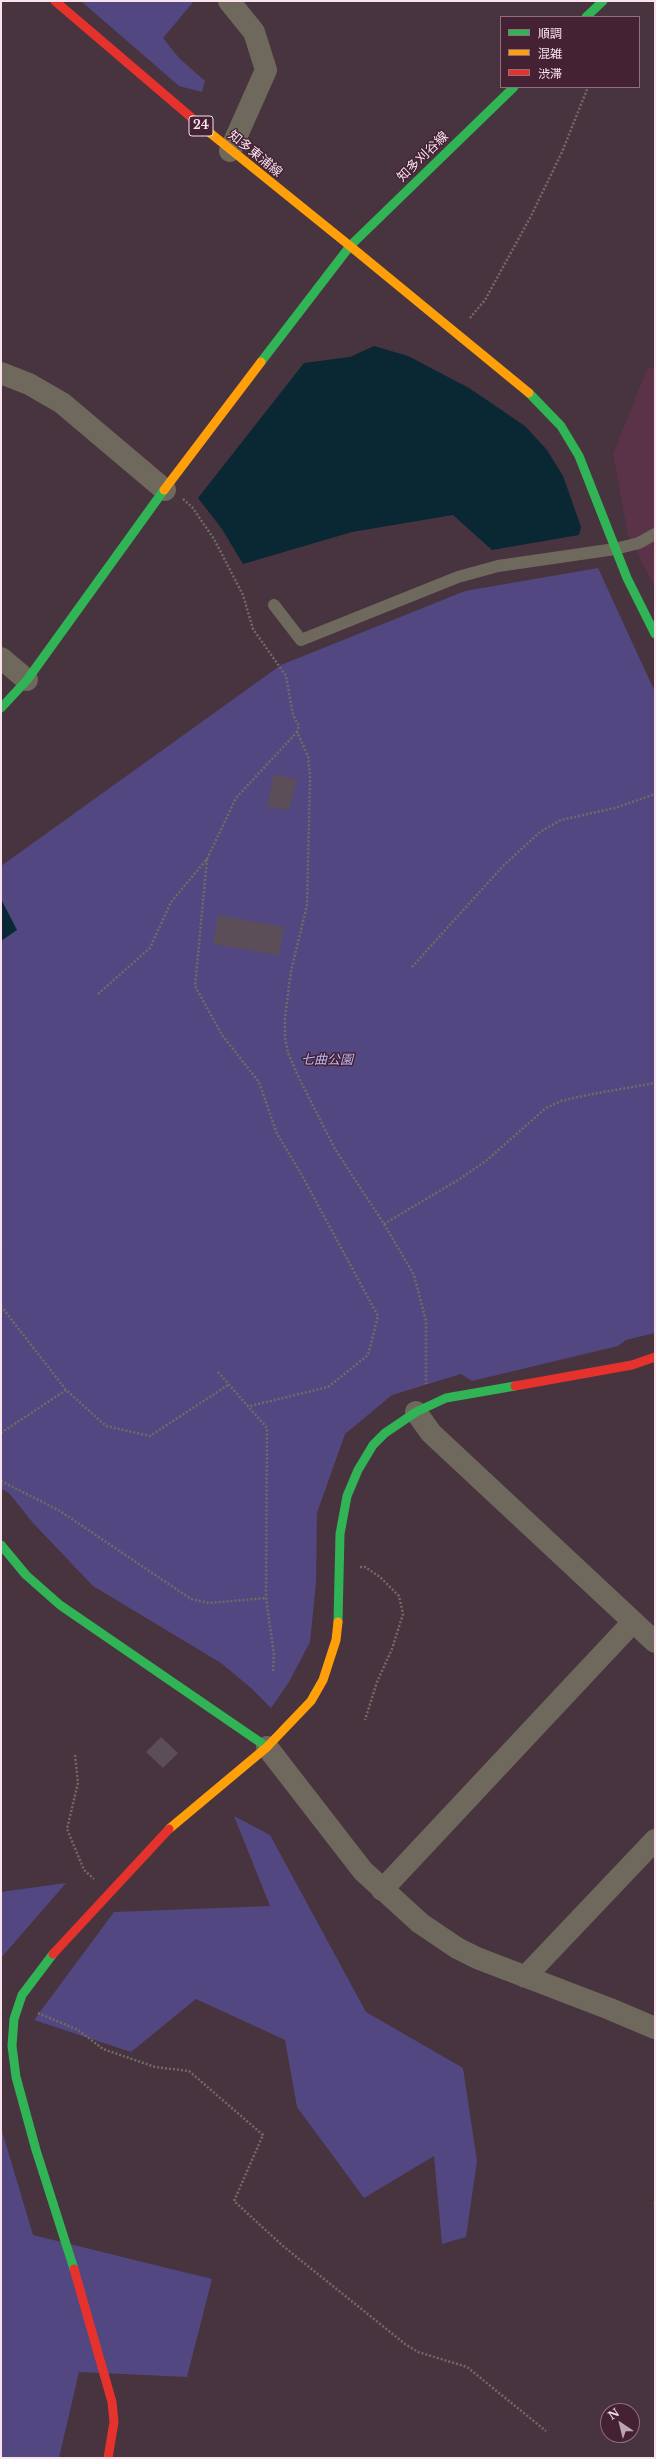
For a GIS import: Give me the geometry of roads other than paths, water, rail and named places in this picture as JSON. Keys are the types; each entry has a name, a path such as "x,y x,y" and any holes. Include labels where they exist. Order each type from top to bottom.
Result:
{"street":[{"name":"知多東浦線","path":"55,1 230,151 350,246 525,389 561,426 578,456 615,550 655,634"},
{"path":"228,1 254,32 266,70 230,151"},
{"path":"587,16 603,1"},
{"name":"知多刈谷線","path":"1,708 27,680 164,490 350,246 513,88"},
{"path":"1,373 29,384 62,403 164,490"},
{"path":"1,658 27,680"},
{"path":"108,2458 114,2422 112,2402 78,2281 36,2150 16,2077 12,2046 14,2020 22,1995 46,1962 168,1828 267,1747 295,1720 311,1701 323,1680 332,1659 339,1617 340,1534 347,1496 358,1470 373,1445 385,1433 424,1408 471,1392 632,1365 655,1357"},
{"path":"424,1408 431,1433 655,1642"},
{"path":"1,1545 26,1575 60,1605 97,1632 267,1747 344,1849 382,1890 420,1923 457,1948 525,1977 610,2008 655,2028"},
{"path":"382,1890 633,1622"},
{"path":"525,1977 655,1840"}],"lane":[{"path":"274,605 302,640 458,577 498,566 615,550 639,543 655,534"}],"water":[{"path":"374,346 408,356 469,388 525,426 547,450 563,476 581,527 579,535 492,550 453,515 352,532 243,564 222,529 198,498 304,363 350,357"},
{"path":"1,899 17,930 1,941"}],"park label":[{"name":"七曲公園","path":"327,1060"}]}
